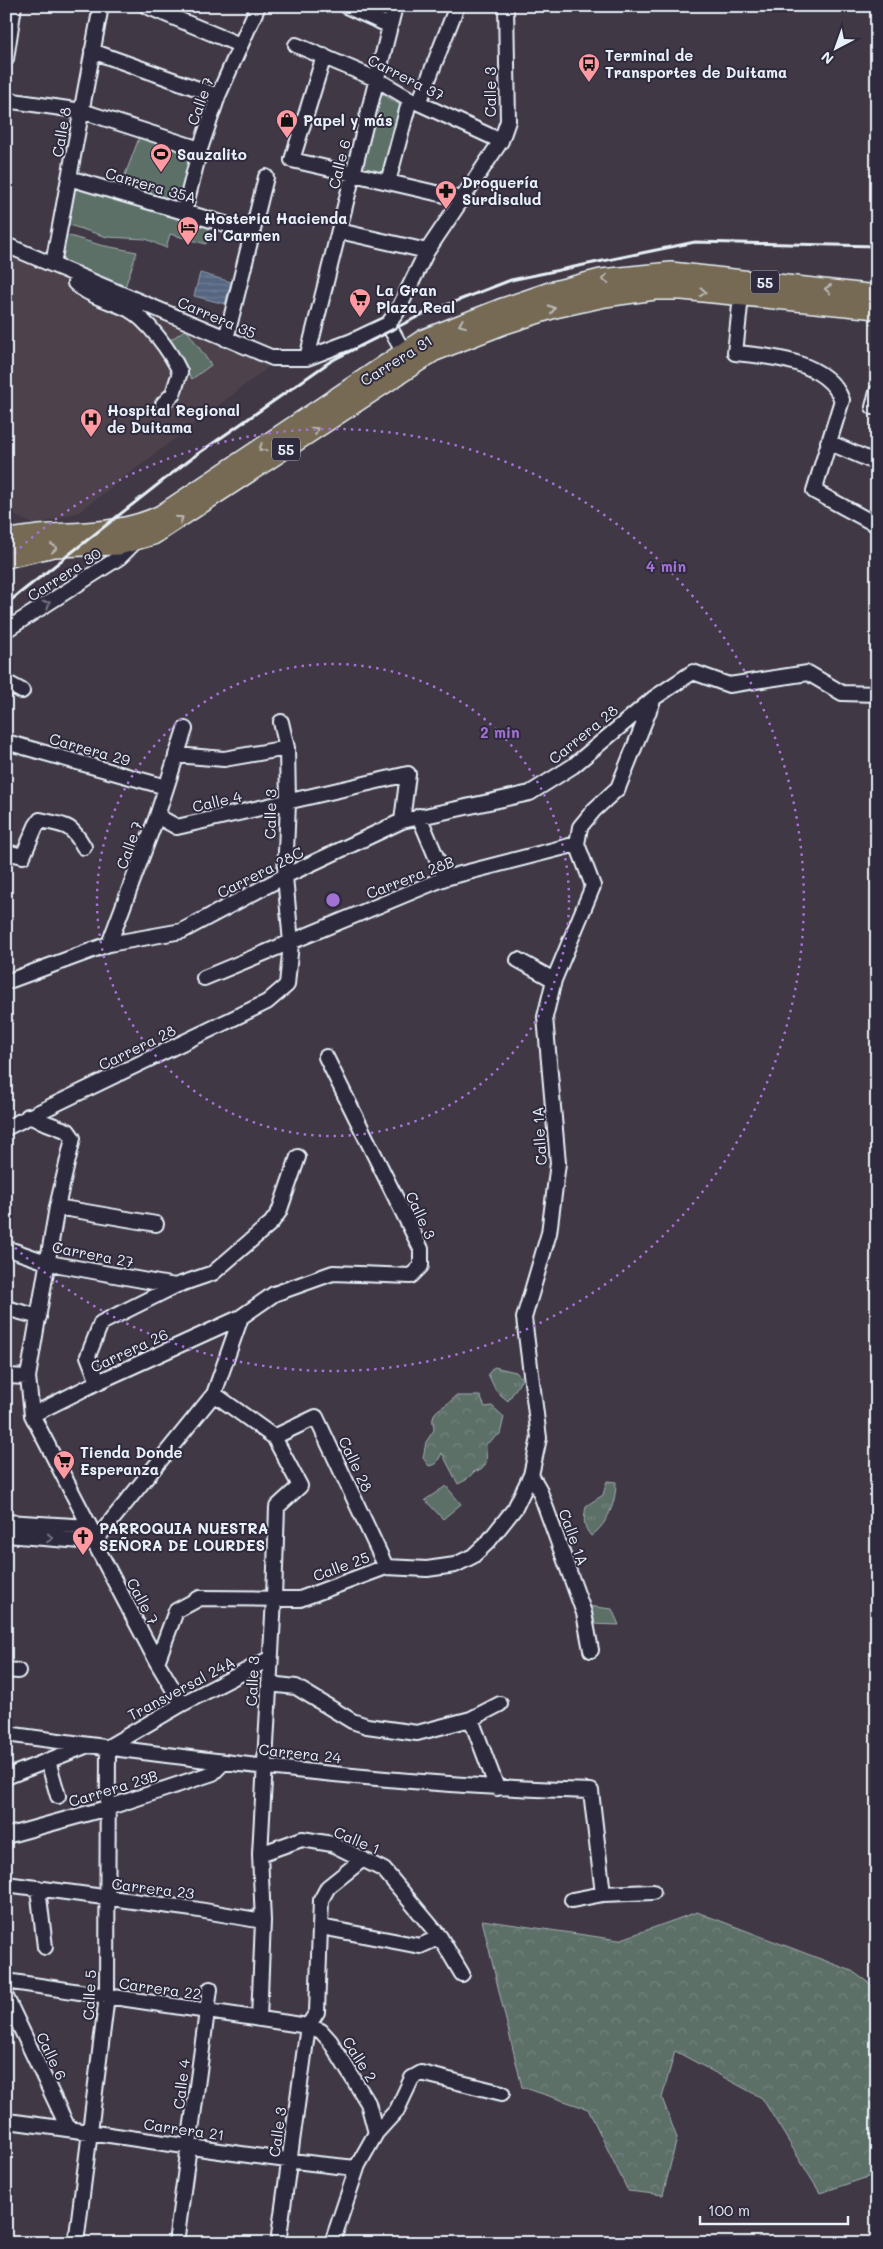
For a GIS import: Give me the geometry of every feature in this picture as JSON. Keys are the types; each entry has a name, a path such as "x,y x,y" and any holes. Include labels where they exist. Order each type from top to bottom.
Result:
{"highway":[{"name":"Carrera 31","path":"6,540 30,534 112,531 148,522 424,339 500,309 550,292 601,279 653,272 671,272 877,295"},
{"name":"Carrera 31","path":"6,558 54,548 98,547 136,541 167,528 433,352 554,308 605,297 655,290 682,290 877,309"},
{"path":"388,382 389,375 402,361 404,353"}],"street":[{"path":"6,59 14,6"},
{"name":"Calle 8","path":"53,264 102,6"},
{"path":"146,6 240,45"},
{"name":"Calle 7","path":"184,212 200,149 218,96 258,6"},
{"path":"346,6 390,26"},
{"name":"Calle 6","path":"307,358 395,6"},
{"path":"388,182 414,101 457,6"},
{"name":"Calle 3","path":"388,324 427,251 501,141 508,121 506,6"},
{"name":"Carrera 37","path":"296,45 376,79 414,101 501,141"},
{"path":"92,51 218,96"},
{"path":"324,56 292,160 462,199"},
{"path":"6,100 82,111 200,149"},
{"path":"226,339 266,177"},
{"name":"Carrera 35A","path":"69,178 252,232"},
{"path":"339,231 427,251"},
{"name":"Carrera 35","path":"6,245 273,358 307,358 352,341 388,324"},
{"path":"76,274 75,283 82,289 130,310 144,320 176,364 180,372 175,388 173,394 163,404"},
{"path":"741,296 735,353 766,356 815,371 828,379 838,390 842,400 814,491 875,522"},
{"path":"388,324 404,353"},
{"path":"877,392 873,407 877,406"},
{"path":"828,442 877,463"},
{"name":"Carrera 30","path":"6,630 120,557 136,541"},
{"name":"Carrera 28","path":"530,793 573,766 654,698 693,672 729,685 808,673 842,693 877,694"},
{"path":"6,690 11,685 22,691"},
{"path":"577,844 580,827 594,810 618,788 654,698"},
{"name":"Calle 3","path":"280,994 287,985 291,943 285,876 288,802 287,748 281,722"},
{"name":"Calle 7","path":"109,944 157,816 185,729"},
{"name":"Carrera 29","path":"6,742 166,787"},
{"path":"176,755 224,759 287,748"},
{"path":"288,802 408,774 402,821"},
{"name":"Carrera 28C","path":"6,982 109,944 182,931 285,876 402,821 530,793"},
{"name":"Calle 4","path":"157,816 177,827 288,802"},
{"path":"419,816 445,878"},
{"path":"6,852 23,856 40,820 67,826 75,831 84,847"},
{"name":"Carrera 28B","path":"204,978 445,878 577,844"},
{"name":"Calle 1A","path":"577,844 593,886 554,980 545,1017 558,1163 548,1233 524,1318 539,1438 531,1475 539,1489 579,1598 584,1613 590,1650"},
{"path":"518,960 554,980"},
{"name":"Carrera 28","path":"6,1128 280,994"},
{"name":"Calle 3","path":"241,1317 274,1294 333,1273 411,1276 421,1266 421,1249 326,1057"},
{"name":"Calle 7","path":"28,1116 68,1131 72,1138 58,1201 49,1263 28,1377 32,1415 90,1527 94,1542 157,1662 182,1704"},
{"name":"Carrera 27","path":"98,1382 88,1356 101,1322 175,1286 213,1273 271,1223 279,1212 298,1157"},
{"path":"58,1201 156,1224"},
{"name":"Carrera 27","path":"6,1248 49,1263 175,1286"},
{"path":"6,1308 39,1318"},
{"path":"6,1535 94,1542 214,1394 241,1317"},
{"name":"Carrera 26","path":"32,1415 98,1382 241,1317"},
{"path":"6,1376 28,1377"},
{"name":"Calle 3","path":"214,1394 274,1437 300,1486 276,1507 274,1598 269,1659 260,1854 262,1921 259,2019"},
{"name":"Calle 28","path":"274,1437 316,1417 386,1567"},
{"name":"Calle 25","path":"157,1662 176,1610 200,1598 300,1599 386,1567 427,1569 455,1565 473,1556 488,1542 515,1508 531,1475"},
{"path":"6,1522 90,1527"},
{"name":"Transversal 24A","path":"108,1747 182,1704 269,1659"},
{"path":"268,1684 296,1687 352,1721 367,1726 417,1733 471,1719 500,1704"},
{"path":"471,1719 497,1788"},
{"name":"Carrera 24","path":"6,1734 265,1767 497,1788 591,1791 603,1894"},
{"path":"6,1777 88,1745"},
{"name":"Calle 5","path":"76,2243 107,1996 108,1747"},
{"path":"48,1761 58,1796"},
{"name":"Carrera 23B","path":"6,1836 107,1808 213,1773 224,1762"},
{"name":"Calle 1","path":"260,1854 302,1839 332,1844 384,1870 440,1937"},
{"path":"308,2026 318,2012 321,1900 328,1887 363,1859"},
{"name":"Carrera 23","path":"6,1884 193,1909 262,1921"},
{"path":"38,1888 45,1947"},
{"path":"572,1900 603,1894 653,1892"},
{"path":"321,1927 420,1946 440,1937 462,1974"},
{"name":"Carrera 22","path":"6,1981 308,2026"},
{"name":"Calle 4","path":"176,2243 210,1989"},
{"name":"Calle 6","path":"6,1997 68,2128"},
{"name":"Calle 3","path":"278,2243 308,2026"},
{"name":"Calle 2","path":"308,2026 321,2031 330,2041 368,2104 376,2133"},
{"path":"332,2243 357,2168 376,2133 397,2110 412,2078 421,2073 502,2093"},
{"name":"Carrera 21","path":"6,2120 289,2162 357,2168"}],"shaded area":[{"name":"Hospital Regional de Duitama","path":"6,255 271,365 79,512 35,525 6,511"}],"green space":[{"path":"381,93 403,107 386,178 361,172"},
{"name":"Sauzalito","path":"139,138 194,154 180,206 120,188"},
{"path":"72,187 210,225 206,244 170,234 166,248 146,239 107,237 66,224"},
{"path":"63,234 100,245 137,252 124,290 58,261"},
{"path":"186,329 211,365 192,379 166,343"},
{"path":"494,1367 516,1372 522,1379 508,1401 496,1391 488,1374"},
{"path":"455,1396 480,1396 485,1407 492,1406 504,1417 500,1434 486,1444 484,1467 481,1470 475,1471 466,1480 458,1484 442,1453 436,1464 429,1466 423,1458 426,1442 434,1430 434,1415"},
{"path":"607,1481 616,1482 613,1505 602,1525 591,1536 584,1522 586,1506 603,1495"},
{"path":"446,1486 461,1504 443,1519 425,1500"},
{"path":"587,1606 612,1609 619,1625 591,1624"},
{"path":"697,1912 852,1971 877,1989 877,2174 820,2193 762,2098 675,2051 662,2098 677,2138 663,2195 628,2191 588,2109 522,2087 482,1920 619,1940"}],"water":[{"path":"200,273 231,282 225,304 194,296"}],"railway":[{"path":"6,604 189,460 331,361 423,314 511,280 695,242 877,246"}],"place":[{"name":"Terminal de Transportes de Duitama","path":"589,83"},
{"name":"Papel y más","path":"287,139"},
{"name":"Sauzalito","path":"161,173"},
{"name":"Droguería Surdisalud","path":"446,210"},
{"name":"Hosteria Hacienda el Carmen","path":"188,246"},
{"name":"La Gran Plaza Real","path":"360,318"},
{"name":"Hospital Regional de Duitama","path":"91,438"},
{"name":"Tienda Donde Esperanza","path":"64,1480"},
{"name":"PARROQUIA NUESTRA SEÑORA DE LOURDES","path":"83,1556"}]}
